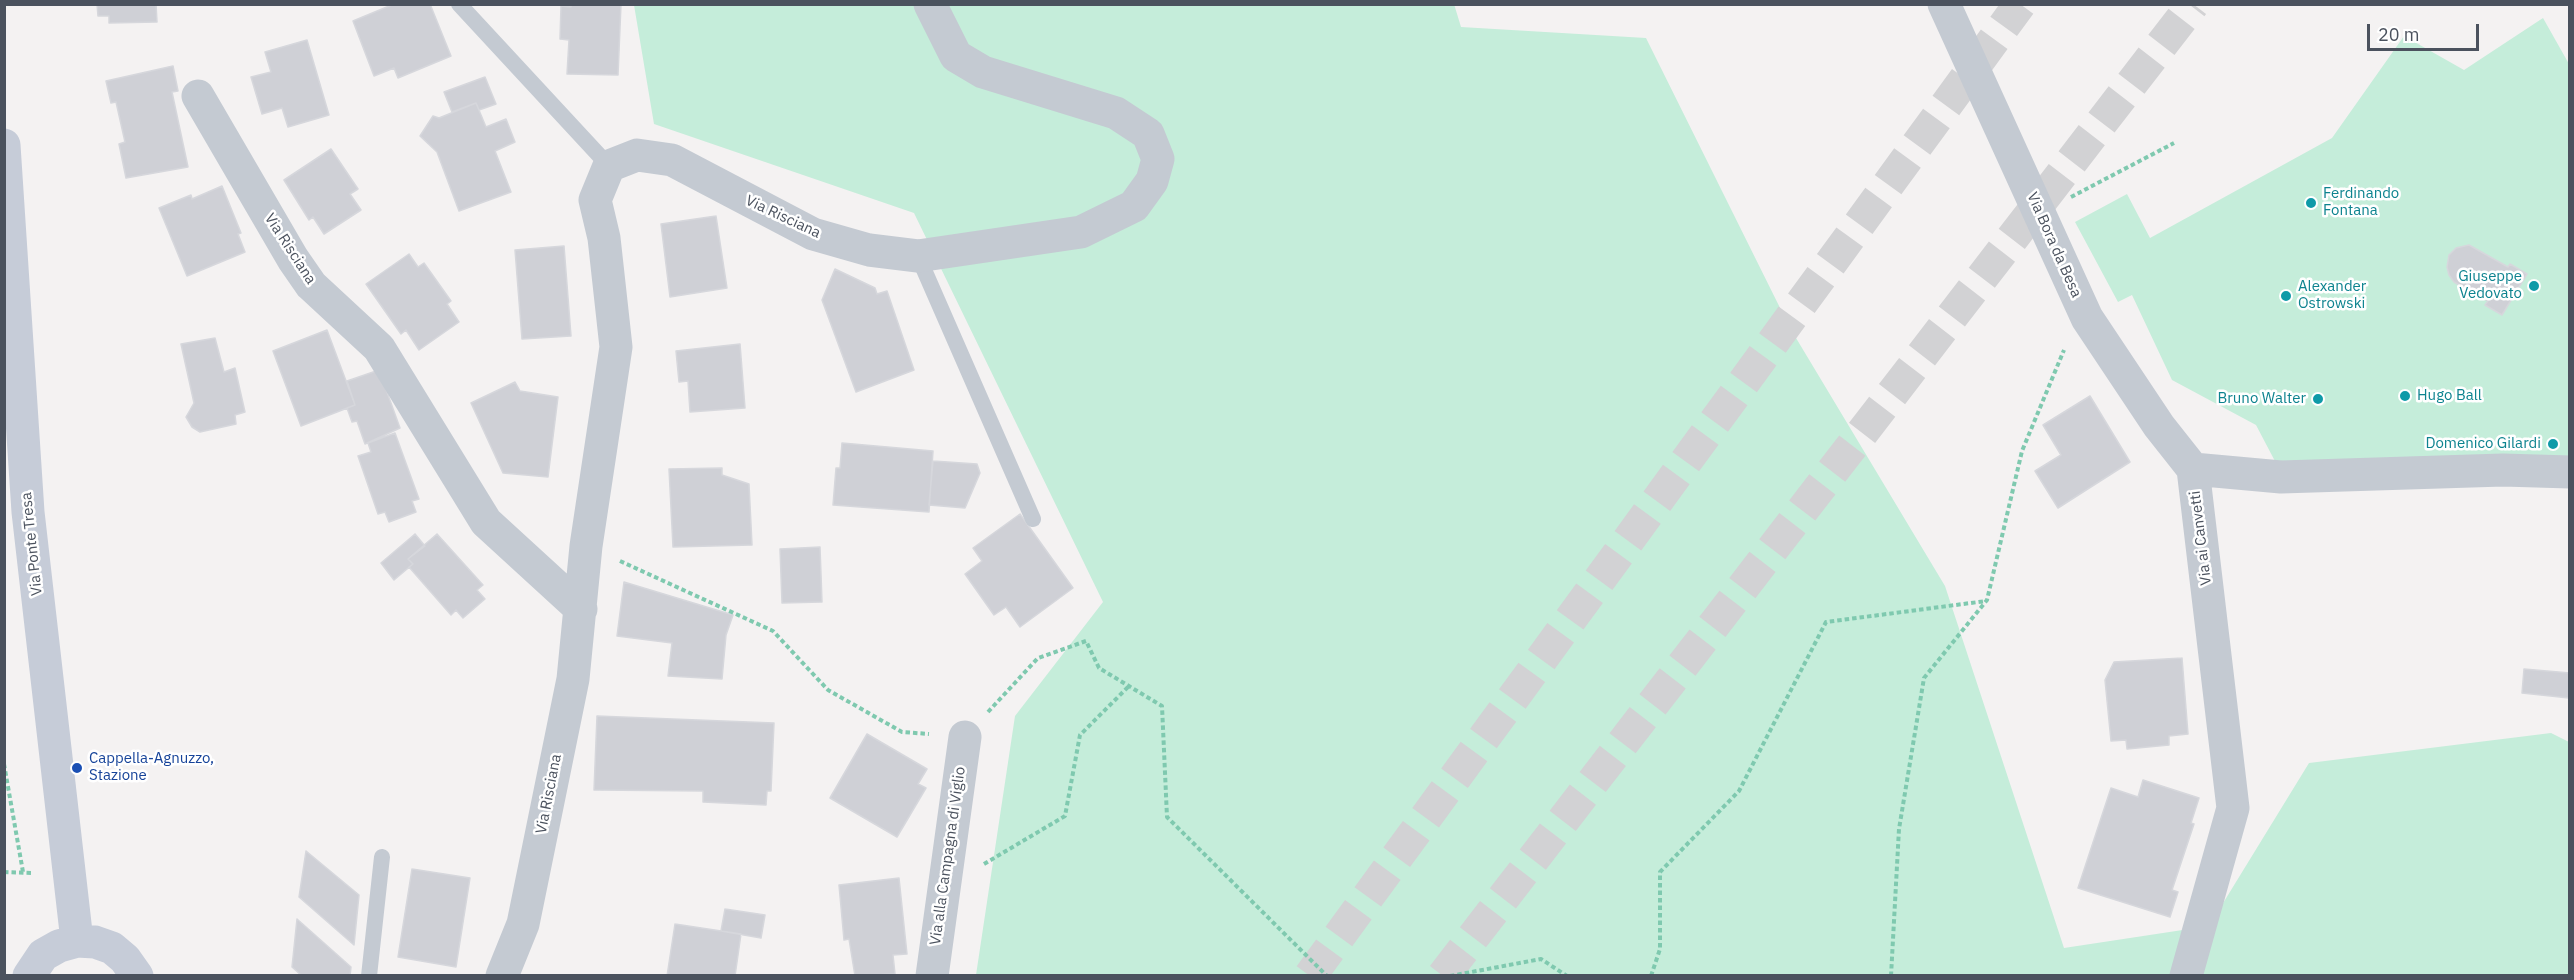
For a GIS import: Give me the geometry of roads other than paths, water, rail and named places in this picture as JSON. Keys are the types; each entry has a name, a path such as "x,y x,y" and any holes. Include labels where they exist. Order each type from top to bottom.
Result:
{"main road":[{"name":"Via Ponte Tresa","path":"4,144 28,512 77,941"},
{"path":"28,975 43,955 59,946 77,941 95,942 112,948 125,959 137,975"}],"street":[{"name":"Via Risciana","path":"502,975 523,924 573,679 586,546 616,347 604,238 595,200 609,166 637,155 672,160 704,179 813,234 869,250 918,256 1081,232 1134,206 1152,182 1158,159 1148,134 1116,113 983,72 956,56 930,4"},
{"name":"Via Bora da Besa","path":"1944,4 2041,212 2086,318 2159,426 2193,469"},
{"name":"Via Risciana","path":"198,96 293,259 312,285 379,348 486,522 581,609"},
{"name":"Via ai Canvetti","path":"2186,975 2233,808 2193,469 2281,477 2503,470 2570,472"},
{"name":"Via alla Campagna di Viglio","path":"932,975 965,737"}],"lane":[{"path":"459,4 609,166"},
{"path":"918,256 1033,519"},
{"path":"369,975 382,857"}],"tunnel":[{"path":"1310,976 2020,4"},
{"path":"1443,976 2193,4"}],"place":[{"name":"Ferdinando Fontana","path":"2311,203"},
{"name":"Giuseppe Vedovato","path":"2534,286"},
{"name":"Alexander Ostrowski","path":"2286,296"},
{"name":"Hugo Ball","path":"2405,396"},
{"name":"Bruno Walter","path":"2318,399"},
{"name":"Domenico Gilardi","path":"2553,444"},
{"name":"Cappella-Agnuzzo, Stazione","path":"77,768"}]}
